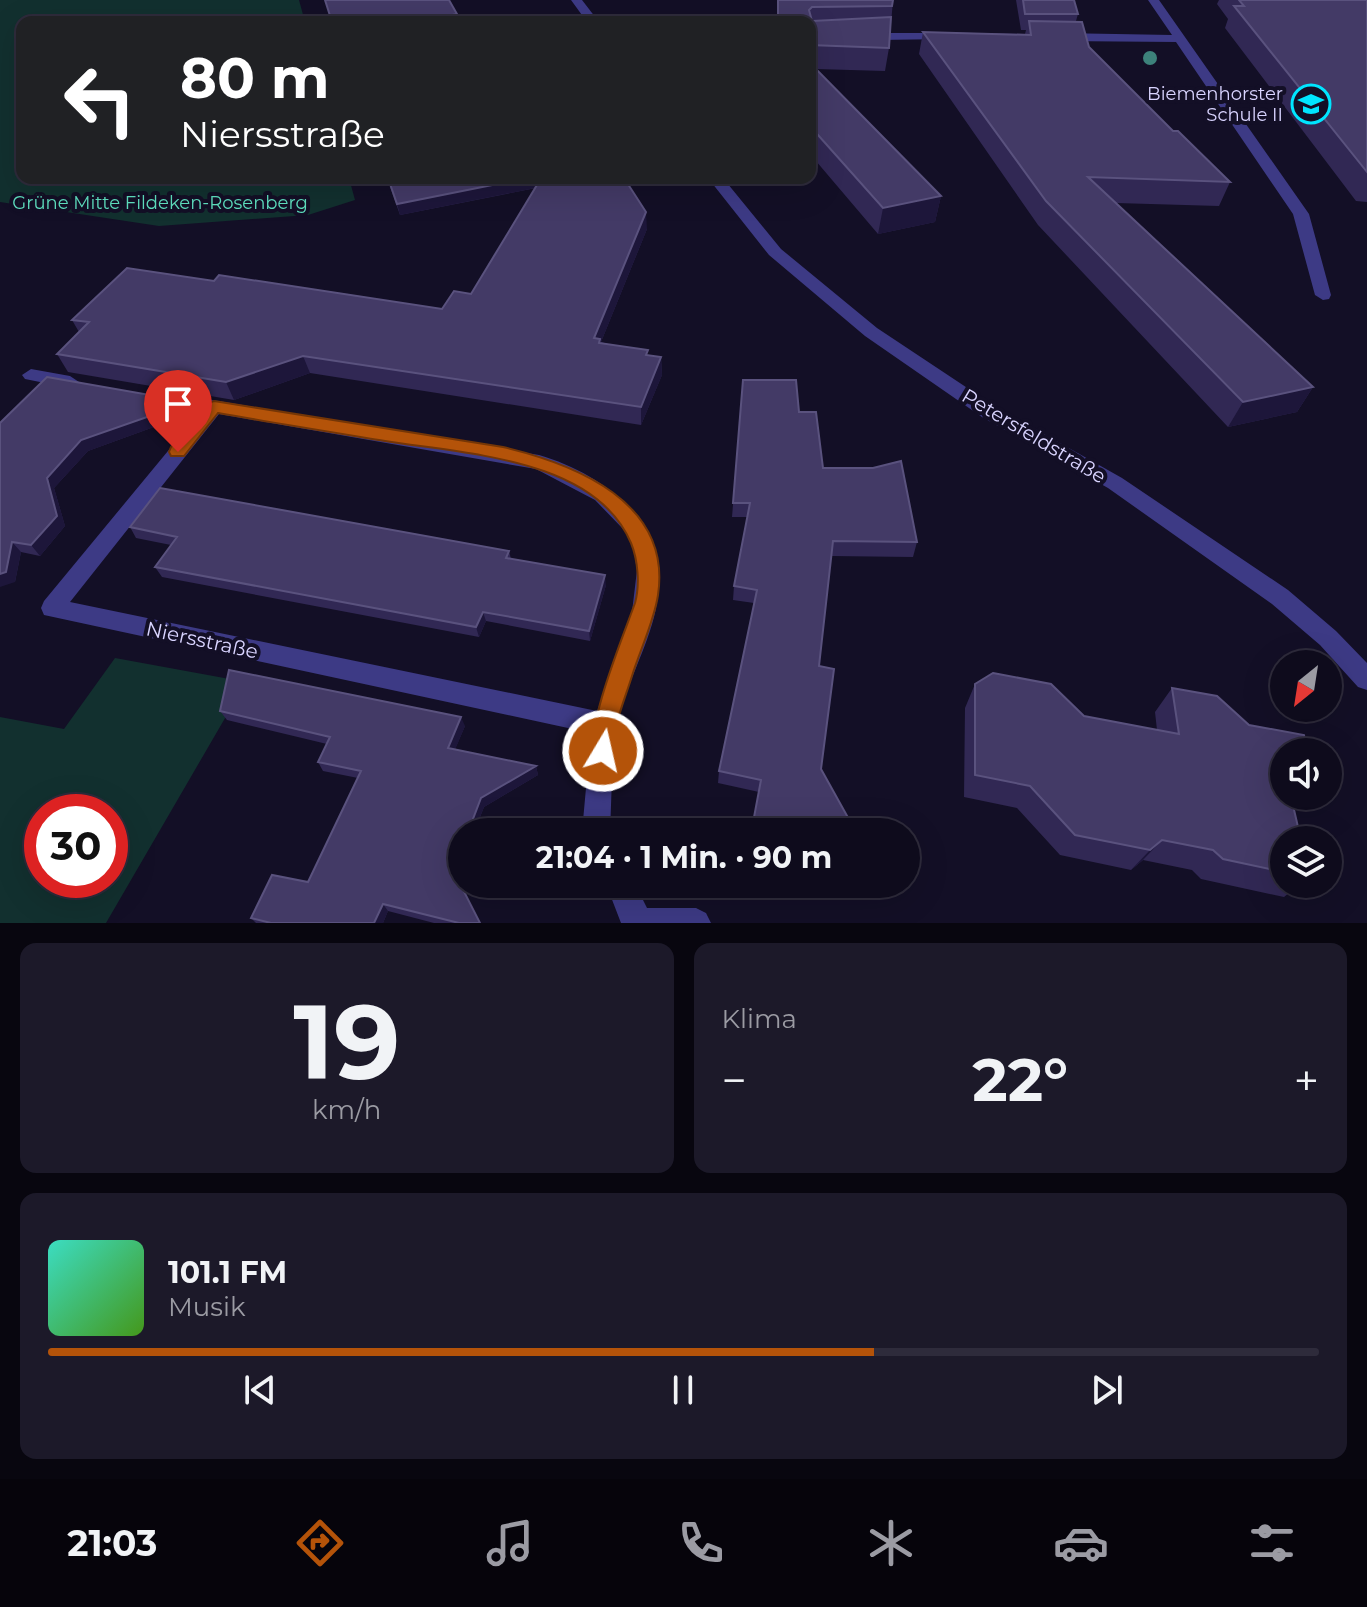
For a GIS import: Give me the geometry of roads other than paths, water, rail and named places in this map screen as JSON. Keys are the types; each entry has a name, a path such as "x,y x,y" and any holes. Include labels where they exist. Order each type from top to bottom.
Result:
{"street":[{"path":"576,0 588,16"},
{"path":"1153,0 1301,214 1323,295"},
{"path":"816,37 966,36"},
{"path":"1042,37 1179,39"},
{"name":"Petersfeldstraße","path":"720,184 775,252 871,332 989,412 1115,483 1280,597 1328,638 1367,679"},
{"path":"31,375 92,386"},
{"path":"138,394 503,454 539,462 574,475 607,497 631,521 646,555 648,594 605,724 597,818"},
{"name":"Niersstraße","path":"214,407 52,608 605,724"},
{"path":"626,898 637,923 696,923"}],"place":[{"name":"Biemenhorster Schule II","path":"1311,104"}],"park label":[{"name":"Grüne Mitte Fildeken-Rosenberg","path":"160,203"}]}
